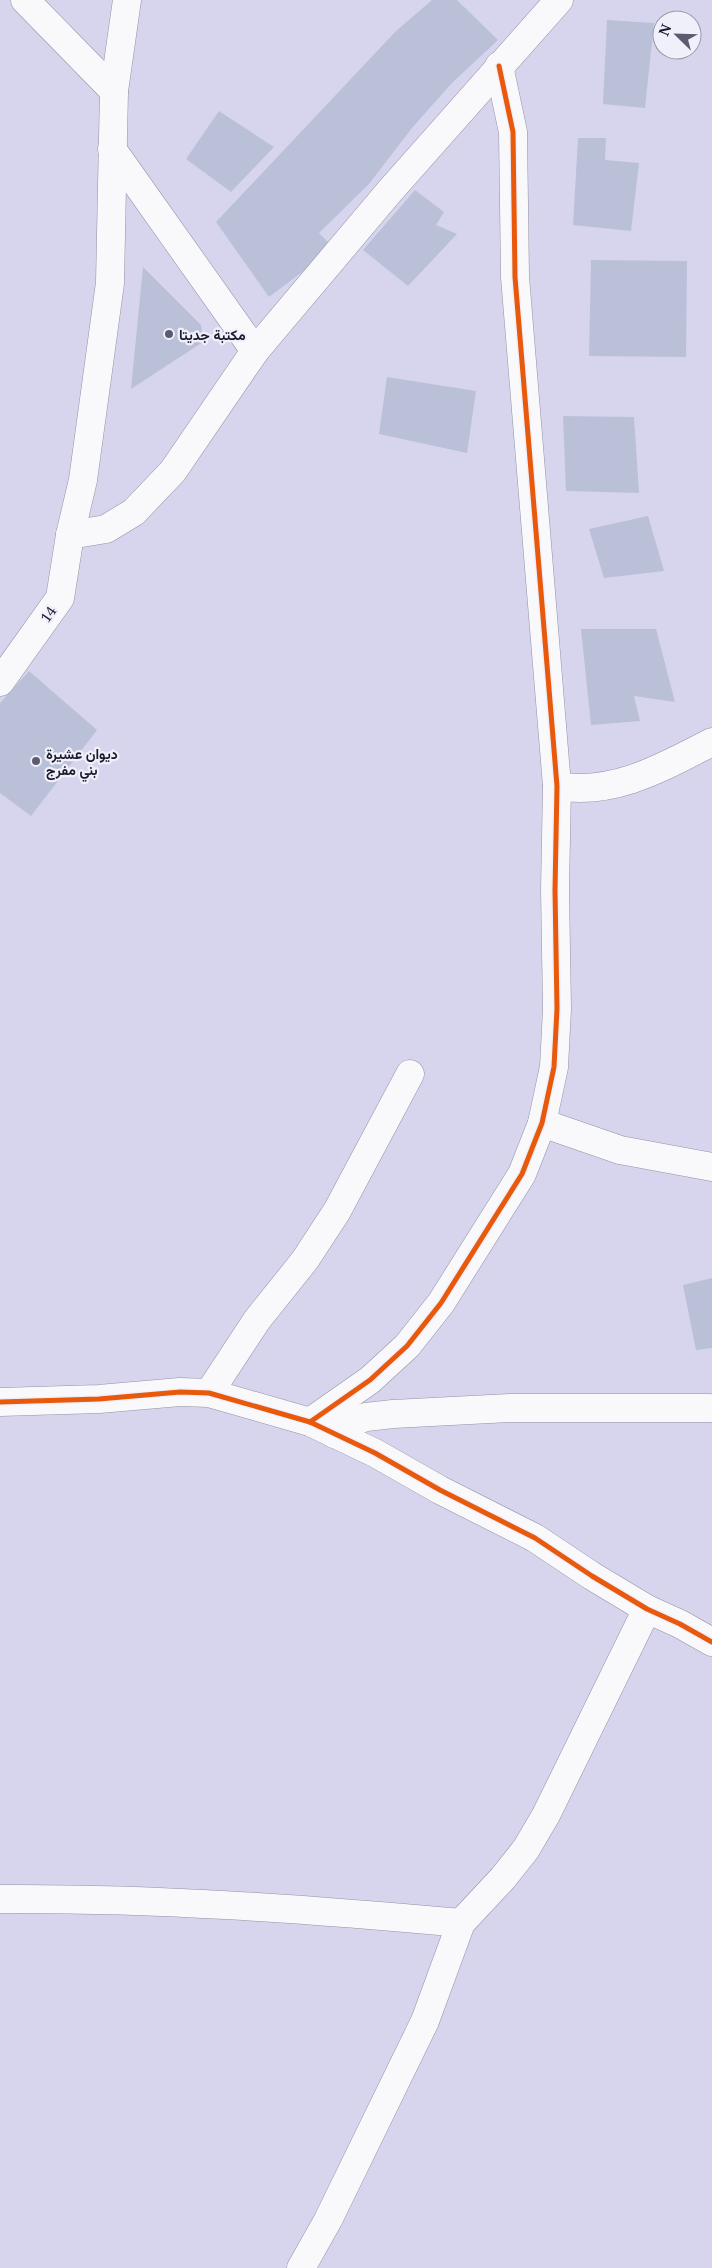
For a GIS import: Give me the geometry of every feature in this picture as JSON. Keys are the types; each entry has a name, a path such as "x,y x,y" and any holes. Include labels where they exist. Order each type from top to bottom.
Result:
{"street":[{"path":"25,0 114,91"},
{"name":"14","path":"0,682 60,598 70,535 83,480 110,282 114,91 127,0"},
{"path":"70,535 106,529 134,512 174,471 255,351 389,192 559,0"},
{"path":"322,1428 407,1346 441,1303 491,1226 522,1174 542,1123 554,1067 557,1019 555,890 557,786 515,277 513,132 499,66"},
{"path":"112,149 255,351"},
{"path":"557,786 570,788 608,786 653,772 712,742"},
{"path":"209,1392 257,1320 305,1260 337,1211 410,1074"},
{"path":"542,1123 620,1150 712,1167"},
{"path":"0,1402 99,1399 180,1392 209,1392 322,1428 534,1538 647,1609 680,1624 712,1642"},
{"path":"322,1428 349,1423 366,1417 394,1414 510,1408 709,1408"},
{"path":"301,2268 328,2220 425,2021 461,1923 503,1878 531,1841 546,1815 647,1609"},
{"path":"0,1899 165,1902 279,1907 461,1923"}],"building":[{"path":"432,0 457,0 498,40 451,84 412,128 369,184 319,233 334,248 269,297 216,222 396,31"},
{"path":"607,20 652,23 652,42 645,108 603,104"},
{"path":"219,111 274,147 231,192 186,159"},
{"path":"578,138 606,138 605,160 639,163 631,231 573,225"},
{"path":"415,190 444,212 436,225 457,234 408,286 363,250"},
{"path":"591,260 687,261 686,357 589,356"},
{"name":"مكتبة جديتا","path":"143,267 201,325 203,342 131,389"},
{"path":"387,377 476,391 467,453 379,434"},
{"path":"563,416 634,417 639,493 566,491"},
{"path":"648,516 664,571 604,578 589,529"},
{"path":"581,629 656,629 675,702 634,696 640,721 591,725"},
{"name":"ديوان عشيرة بني مفرج","path":"29,671 97,730 31,816 0,793 0,703"},
{"path":"712,1278 712,1348 696,1350 683,1285"}],"cycle path":[{"path":"310,1422 370,1380 407,1346 441,1303 522,1174 542,1123 554,1067 557,1009 555,890 557,786 515,277 513,132 499,66"},
{"path":"0,1402 99,1399 180,1392 209,1393 310,1422 375,1453 440,1490 535,1538 592,1576 647,1609 680,1624 712,1642"}],"place":[{"name":"مكتبة جديتا","path":"169,334"},
{"name":"ديوان عشيرة بني مفرج","path":"36,761"}]}
